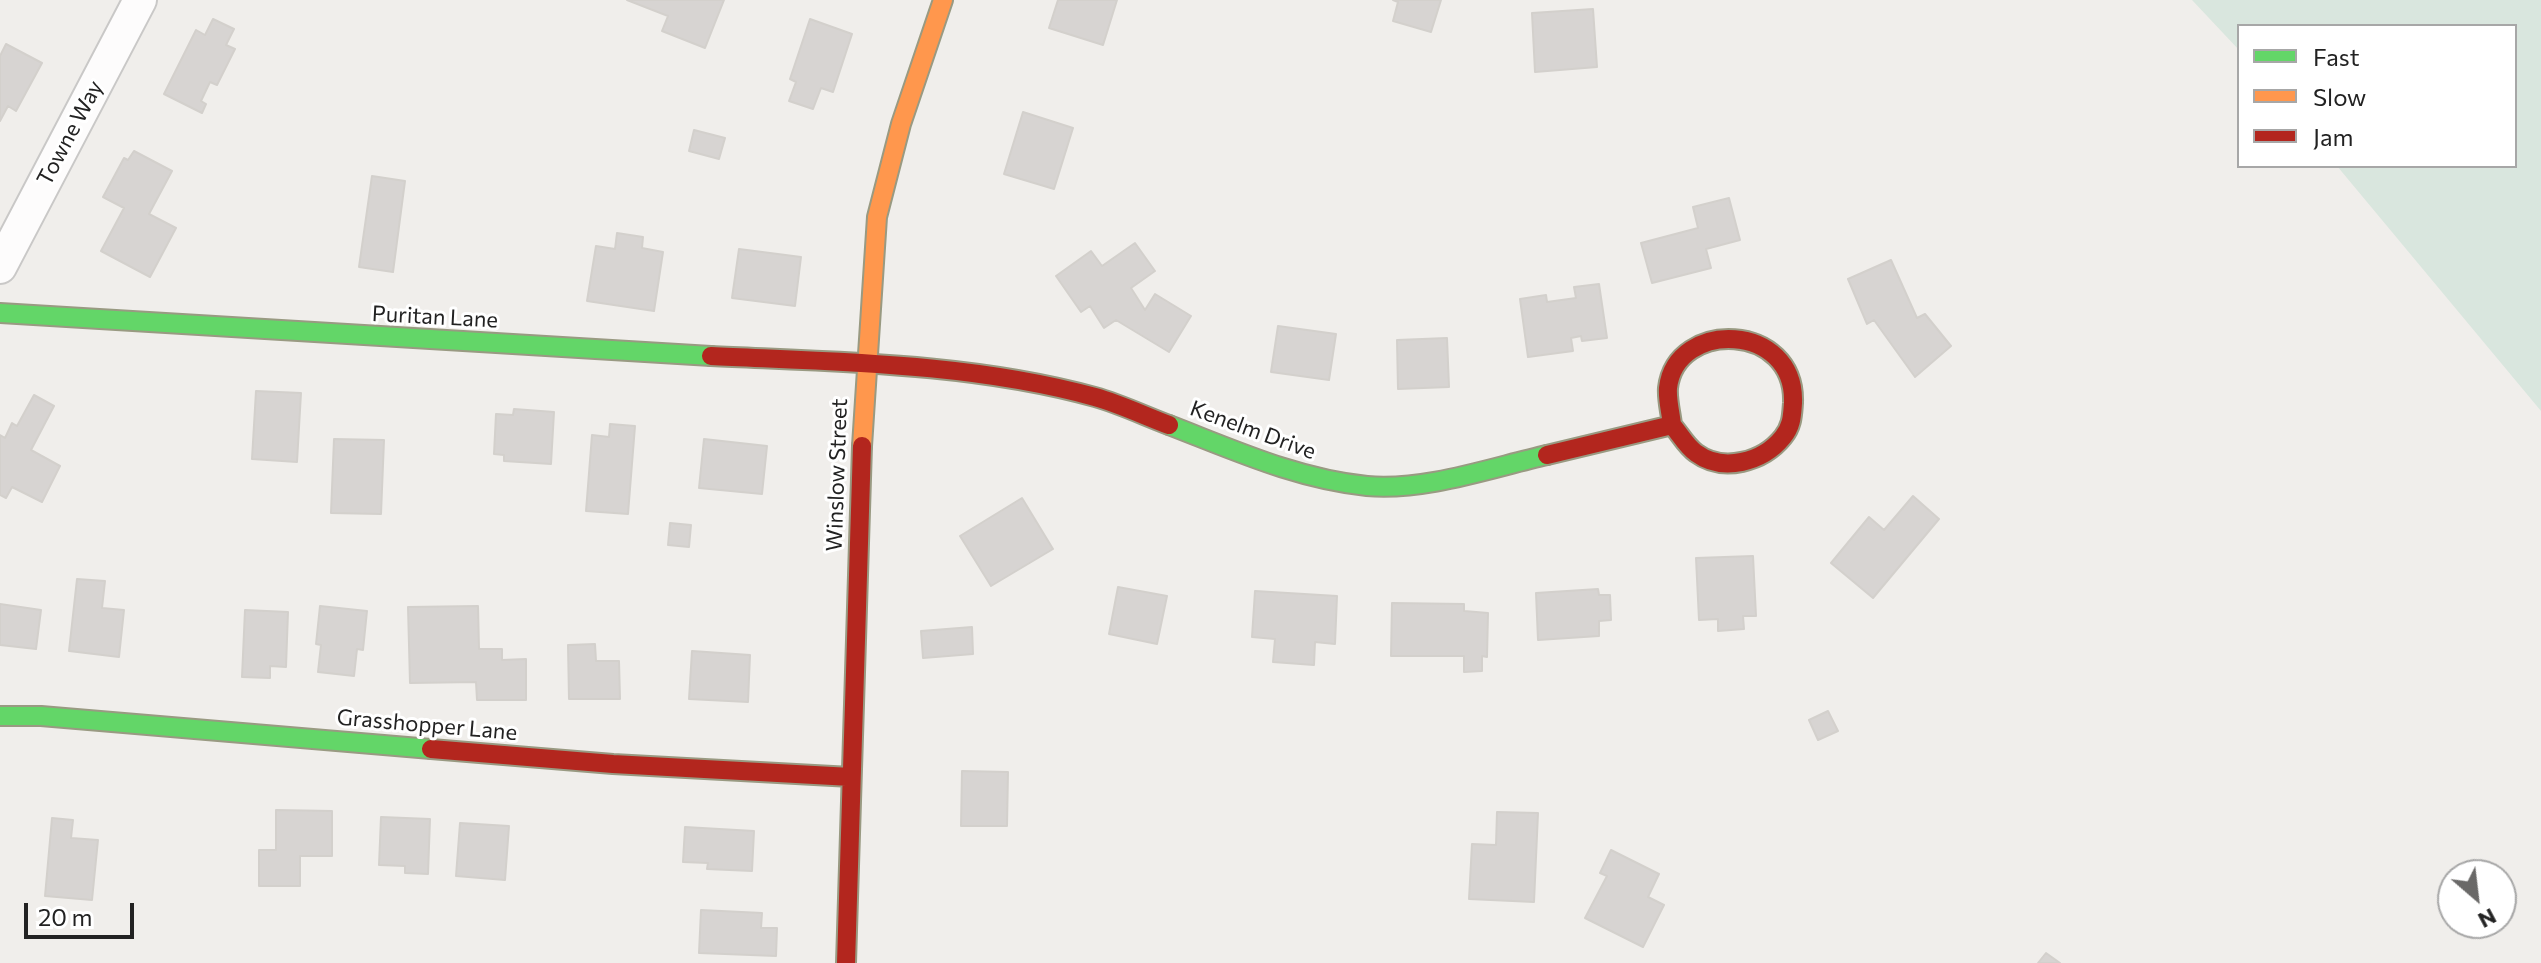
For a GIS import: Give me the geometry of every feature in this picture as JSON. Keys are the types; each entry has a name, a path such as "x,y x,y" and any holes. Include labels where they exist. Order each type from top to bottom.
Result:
{"street":[{"name":"Towne Way","path":"0,267 140,0"},
{"name":"Winslow Street","path":"846,963 867,364 877,217 901,124 943,0"},
{"name":"Puritan Lane","path":"0,313 239,330 867,364"},
{"path":"1728,336 1760,342 1785,364 1796,396 1791,423 1778,444 1754,460 1733,465 1698,455 1672,425 1667,396 1676,367 1701,343 1728,336"},
{"name":"Kenelm Drive","path":"867,364 1056,386 1096,397 1292,472 1369,486 1445,479 1672,425"},
{"name":"Grasshopper Lane","path":"0,716 41,716 613,764 851,777"}],"shaded area":[{"path":"2192,0 2541,0 2541,411 2339,168 2517,168 2517,24 2237,24 2237,48"}],"building":[{"path":"627,0 724,0 705,48 662,31 668,16"},
{"path":"1058,0 1117,0 1103,45 1049,28"},
{"path":"1393,0 1441,0 1431,32 1393,21 1398,2"},
{"path":"1593,9 1597,67 1535,72 1532,13"},
{"path":"213,19 234,29 226,45 235,49 217,85 210,82 201,101 206,104 202,113 164,94 196,30 205,35"},
{"path":"810,19 852,34 833,92 821,88 813,109 789,101 796,82 790,79"},
{"path":"6,44 42,63 16,111 8,106 0,121 0,56"},
{"path":"1023,112 1073,128 1054,189 1004,174"},
{"path":"694,130 725,138 719,159 689,151"},
{"path":"134,151 172,171 149,214 176,228 150,277 101,251 124,208 103,197 124,158 128,160"},
{"path":"372,176 405,181 393,272 359,267"},
{"path":"1729,198 1740,240 1706,249 1711,268 1652,283 1641,243 1698,228 1693,207"},
{"path":"617,233 643,237 642,248 663,252 654,311 587,301 596,246 615,249"},
{"path":"1135,243 1155,271 1131,288 1145,310 1155,294 1191,316 1169,352 1116,320 1104,328 1090,306 1081,312 1056,276 1091,251 1102,266"},
{"path":"739,249 801,257 795,306 732,298"},
{"path":"1891,260 1917,318 1925,314 1951,346 1915,377 1874,320 1867,324 1848,279"},
{"path":"1599,284 1607,338 1582,341 1581,336 1571,338 1573,351 1528,357 1520,299 1546,295 1547,302 1576,298 1574,287"},
{"path":"1278,326 1336,334 1329,380 1271,372"},
{"path":"1447,338 1449,387 1398,389 1397,340"},
{"path":"256,391 301,393 297,462 252,459"},
{"path":"34,395 54,406 31,450 60,466 42,502 12,487 6,498 0,495 0,435 5,438 12,423 17,426"},
{"path":"514,409 554,412 551,464 504,461 504,455 494,454 496,414 513,415"},
{"path":"610,424 635,426 628,514 586,511 592,435 609,437"},
{"path":"334,439 384,440 381,514 331,513"},
{"path":"704,439 767,446 762,494 699,488"},
{"path":"1913,496 1939,519 1873,598 1831,563 1869,517 1884,530"},
{"path":"1022,498 1053,549 991,586 960,536"},
{"path":"670,523 691,525 689,547 668,545"},
{"path":"1753,556 1756,616 1743,616 1744,629 1718,631 1718,619 1699,620 1696,558"},
{"path":"77,579 105,581 102,608 124,610 119,657 69,651"},
{"path":"1118,587 1167,596 1157,644 1109,634"},
{"path":"1598,589 1599,595 1610,595 1611,620 1599,621 1599,636 1538,640 1536,593"},
{"path":"1255,591 1337,596 1335,644 1315,642 1314,665 1273,662 1275,639 1252,637"},
{"path":"1392,603 1464,604 1464,611 1488,613 1487,657 1482,656 1482,671 1464,672 1464,656 1391,656"},
{"path":"0,604 41,610 36,649 0,645"},
{"path":"320,606 367,611 363,650 357,649 354,676 318,672 321,645 316,644"},
{"path":"478,606 479,649 502,649 502,660 526,659 526,700 477,700 476,682 410,683 408,607"},
{"path":"245,610 288,612 286,667 270,666 270,678 242,677"},
{"path":"972,627 973,654 923,658 921,631"},
{"path":"595,644 596,661 619,661 620,699 569,699 568,645"},
{"path":"692,651 750,655 748,702 689,699"},
{"path":"1828,711 1838,731 1818,740 1809,720"},
{"path":"962,771 1008,772 1007,826 961,826"},
{"path":"276,810 332,811 332,856 300,856 300,886 259,886 259,850 276,850"},
{"path":"1497,812 1538,813 1534,902 1469,899 1472,844 1496,845"},
{"path":"381,817 430,819 428,874 405,873 405,866 379,865"},
{"path":"52,818 73,820 71,838 98,840 92,900 45,896"},
{"path":"460,823 509,826 505,880 456,876"},
{"path":"685,827 754,831 752,871 707,869 708,863 683,862"},
{"path":"1611,850 1659,874 1648,897 1664,905 1643,947 1585,918 1607,876 1600,873"},
{"path":"701,910 762,913 761,928 777,928 776,956 699,953"},
{"path":"2046,953 2060,963 2038,963"}],"traffic: fast":[{"path":"0,313 711,356"},
{"path":"1169,425 1291,470 1367,486 1435,482 1547,455"},
{"path":"0,716 41,716 431,749"}],"traffic: slow":[{"path":"862,446 877,217 901,124 943,0"}],"traffic: jam":[{"path":"1547,455 1672,425 1692,450 1707,459 1742,462 1775,446 1788,429 1793,403 1789,376 1776,357 1757,344 1735,339 1712,341 1691,350 1676,366 1668,388 1672,425"},
{"path":"711,356 904,366 1001,377 1095,397 1169,425"},
{"path":"846,963 862,446"},
{"path":"431,749 613,764 851,777"}]}
